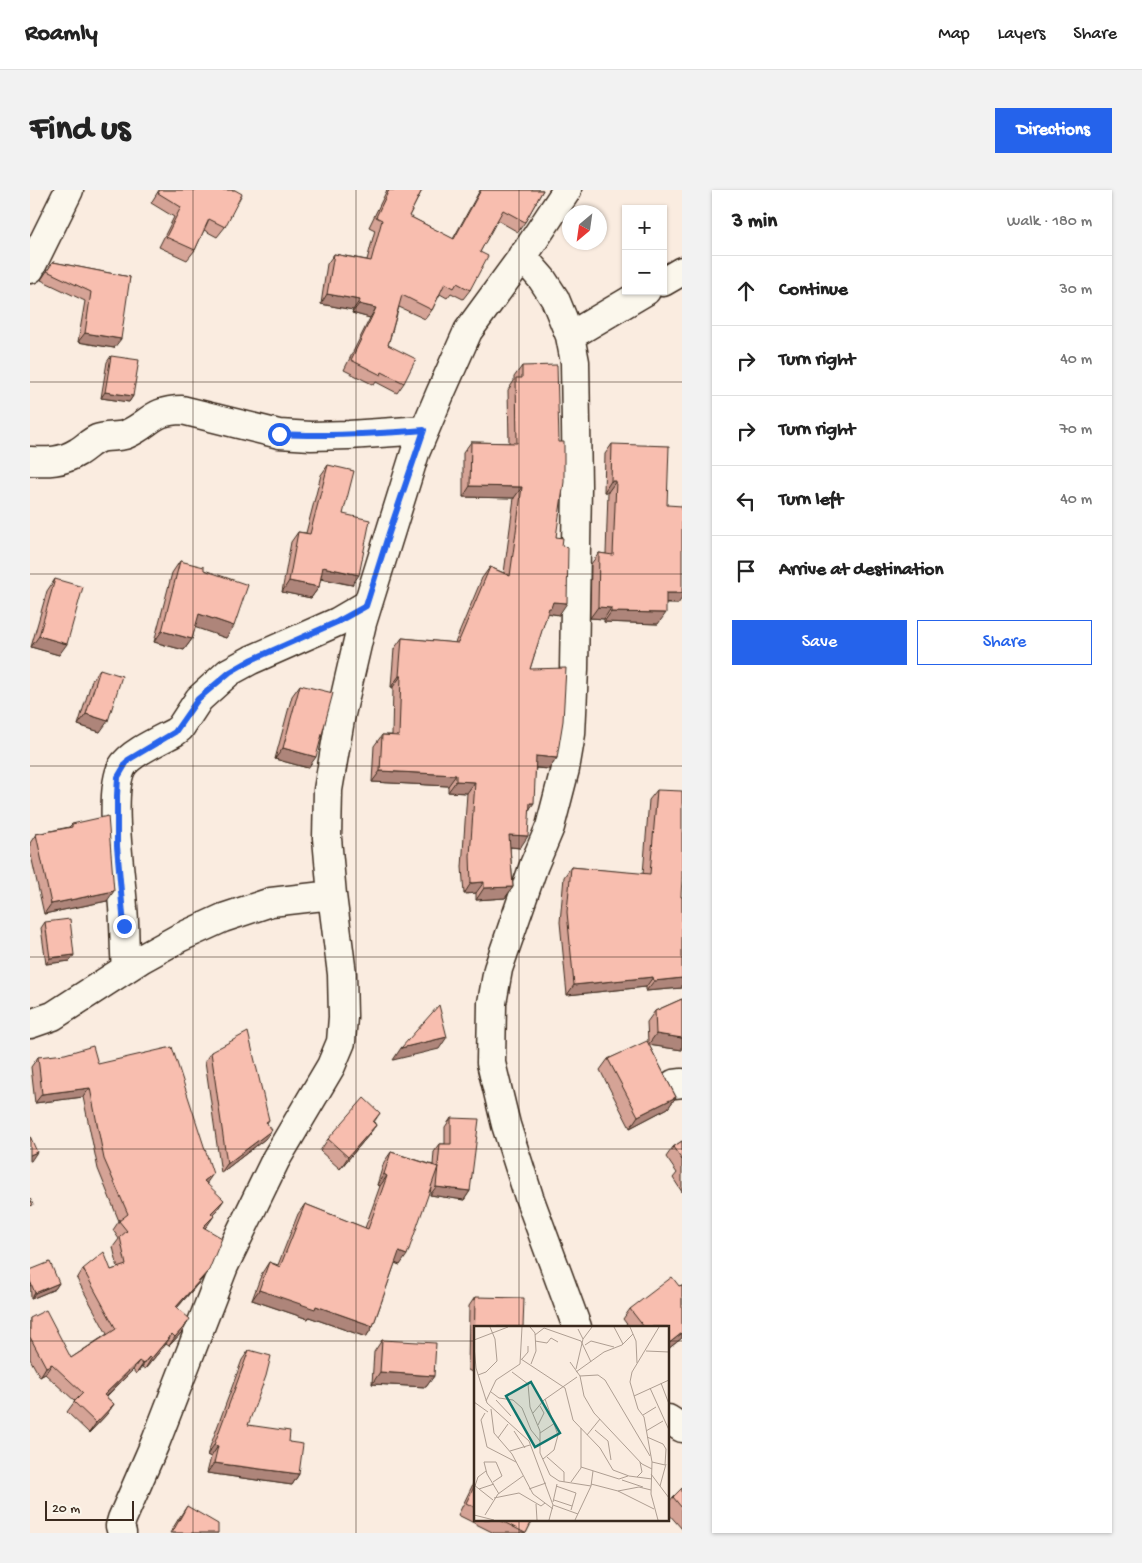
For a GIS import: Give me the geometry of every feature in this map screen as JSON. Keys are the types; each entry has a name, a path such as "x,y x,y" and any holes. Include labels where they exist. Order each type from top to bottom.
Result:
{"street":[{"path":"30,269 69,190"},
{"path":"122,1533 120,1526 122,1519 156,1442 224,1266 276,1159 323,1081 341,1042 343,1017 342,974 327,838 328,790 341,714 366,606 392,524 424,430 468,332 567,190"},
{"path":"522,256 555,299 570,336 575,362 577,486 574,669 571,734 565,769 550,827 531,874 498,969 492,1003 492,1063 506,1125 529,1197 577,1326"},
{"path":"667,280 682,271"},
{"path":"570,336 639,295"},
{"path":"30,461 47,462 67,458 99,438 128,434 151,417 168,410 182,410 279,434 349,435 424,430"},
{"path":"126,968 116,824 118,777 122,768 128,760 175,732 198,699 230,672 251,660 337,622 366,606"},
{"path":"30,1024 53,1016 126,968 179,938 223,918 271,902 332,895"},
{"path":"670,1420 682,1428"}],"building":[{"path":"160,190 235,190 242,194 225,227 209,219 195,250 166,237 181,207 158,193"},
{"path":"389,190 422,190 409,216 454,239 481,190 543,190 525,222 503,210 480,252 488,256 470,290 457,283 454,288 445,283 432,310 402,295 388,345 416,359 404,383 382,372 381,375 351,360 376,308 359,304 360,300 327,294 334,254 371,261 382,220 376,217"},
{"path":"53,262 130,277 121,339 85,333 91,292 47,271"},
{"path":"111,356 139,360 133,396 105,392"},
{"path":"557,365 559,442 564,442 564,482 556,537 563,538 562,546 568,547 567,603 553,602 551,608 549,608 530,669 566,668 563,721 557,758 536,756 534,803 530,803 528,836 509,835 513,887 484,888 484,882 471,883 470,856 475,782 456,781 456,775 380,771 382,735 399,736 401,676 399,676 402,638 458,643 490,567 510,576 522,487 470,486 471,442 517,443 516,378 522,378 522,366"},
{"path":"612,444 669,446 667,505 682,506 682,593 666,593 666,613 611,612 611,608 598,607 599,553 613,555 616,481 611,481"},
{"path":"328,465 354,471 343,514 370,520 359,575 323,567 319,587 289,581 298,532 310,534"},
{"path":"180,561 204,567 204,570 248,585 234,626 199,614 192,639 162,631"},
{"path":"55,579 83,587 67,644 39,636"},
{"path":"100,669 122,676 108,721 86,714"},
{"path":"300,685 333,693 316,757 283,748"},
{"path":"657,790 682,791 682,978 654,981 653,977 574,985 567,912 571,867 650,874"},
{"path":"108,816 114,891 51,904 36,834 72,827 72,824"},
{"path":"70,919 74,955 50,958 45,922"},
{"path":"682,999 682,1038 656,1034 655,1011"},
{"path":"439,1005 447,1037 401,1048"},
{"path":"248,1032 269,1120 266,1122 272,1130 227,1164 211,1052"},
{"path":"647,1041 676,1097 638,1116 608,1059"},
{"path":"93,1046 98,1064 172,1047 213,1174 204,1181 224,1200 211,1213 214,1216 203,1227 222,1238 209,1270 176,1307 190,1319 175,1337 172,1334 151,1359 149,1357 143,1364 139,1361 104,1395 114,1404 96,1423 74,1402 83,1393 52,1364 46,1367 30,1337 30,1318 46,1310 71,1358 116,1329 83,1269 104,1252 111,1270 126,1265 120,1237 127,1231 119,1221 128,1214 104,1159 90,1088 42,1094 38,1057 65,1054"},
{"path":"364,1098 380,1113 373,1122 376,1125 348,1157 328,1139"},
{"path":"451,1118 479,1119 470,1191 436,1187 440,1144 451,1144"},
{"path":"30,1136 37,1152 30,1155"},
{"path":"682,1141 682,1160 673,1147"},
{"path":"391,1152 438,1167 407,1255 399,1252 373,1326 316,1306 315,1309 259,1290 269,1262 280,1267 305,1204 368,1229 387,1176 384,1174"},
{"path":"50,1262 59,1283 35,1293 30,1281 30,1270"},
{"path":"672,1277 679,1286 682,1285 682,1333 670,1342 670,1326 643,1326 630,1309"},
{"path":"475,1297 524,1298 523,1326 475,1326"},
{"path":"382,1340 436,1343 434,1376 380,1372"},
{"path":"249,1350 271,1356 266,1376 248,1425 290,1431 289,1442 303,1444 299,1474 214,1463 218,1446 214,1445"},
{"path":"474,1487 474,1507 466,1503"},
{"path":"682,1488 682,1508 673,1497"},
{"path":"187,1506 218,1524 218,1533 172,1533"},
{"path":"500,1520 532,1520 525,1533"}],"route":[{"path":"124,926 116,824 118,777 122,768 128,760 180,728 198,699 230,672 251,660 337,622 366,606 424,430 349,435 311,436 279,434"}]}
